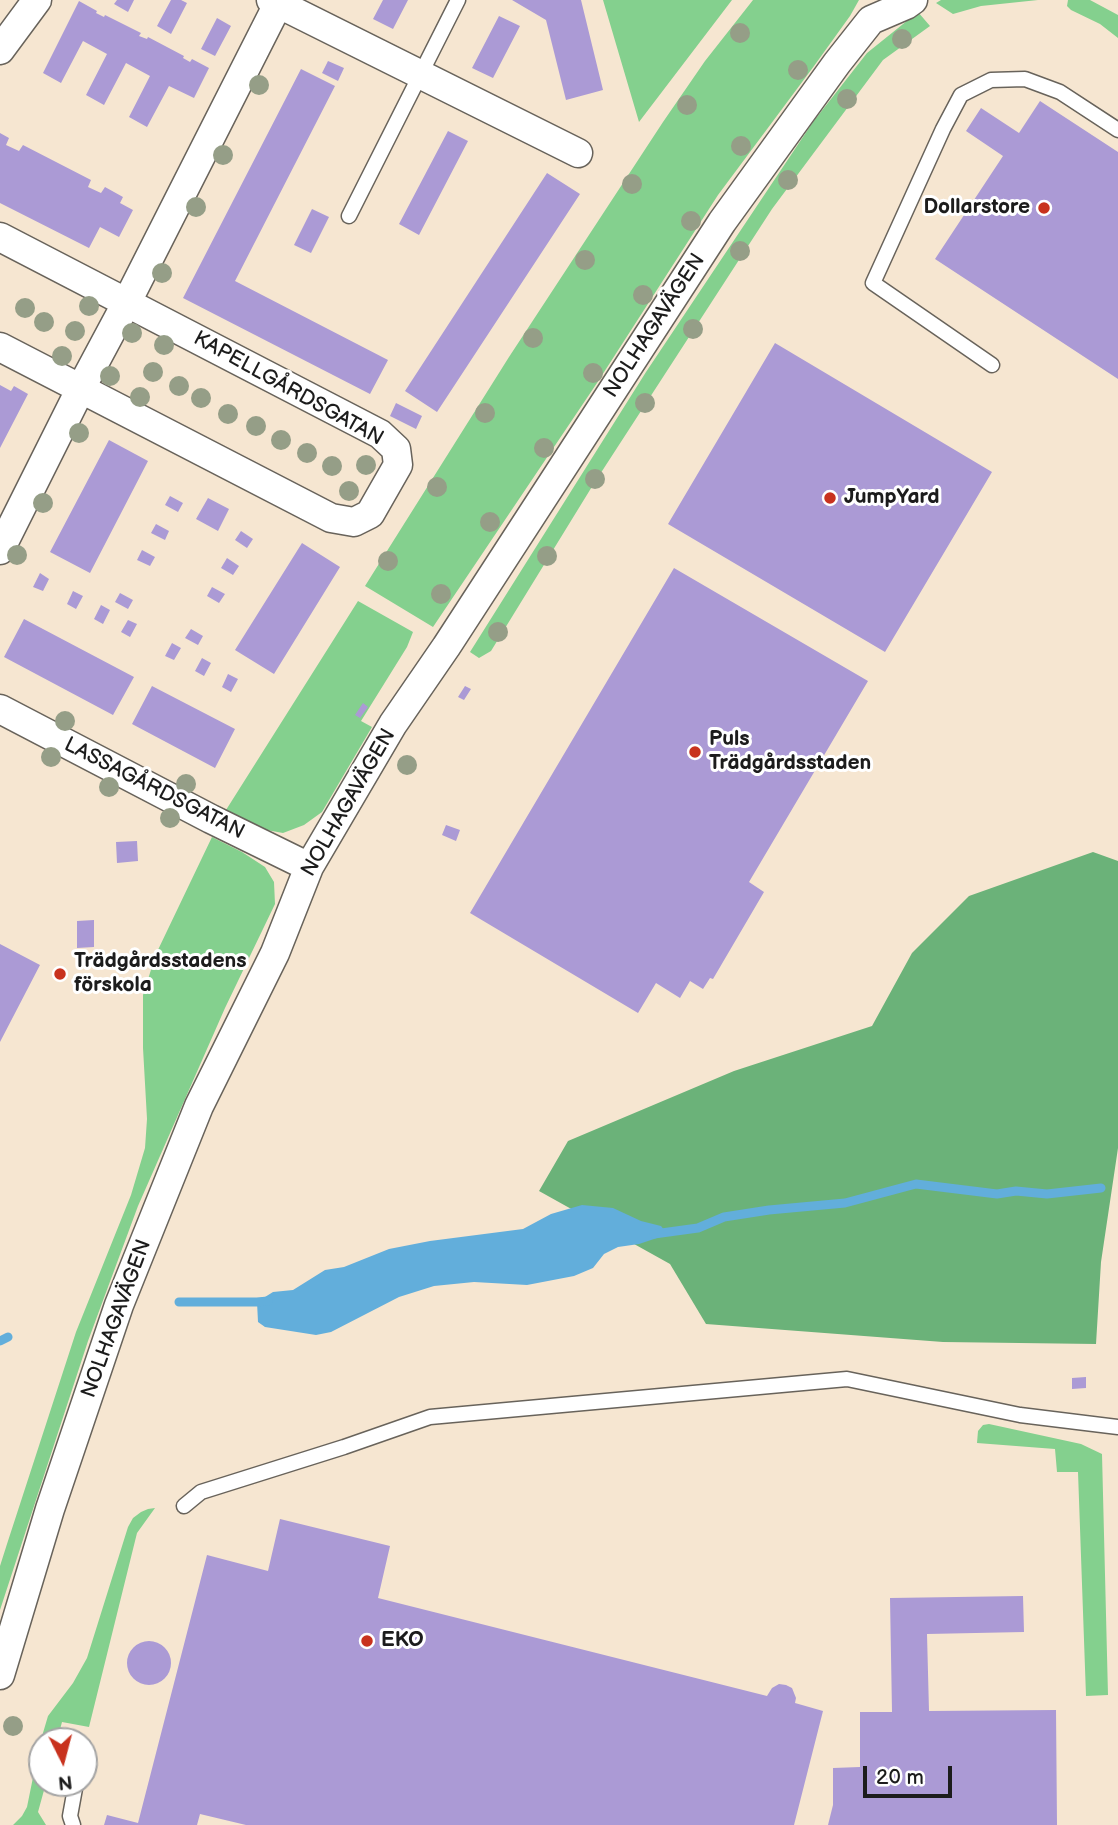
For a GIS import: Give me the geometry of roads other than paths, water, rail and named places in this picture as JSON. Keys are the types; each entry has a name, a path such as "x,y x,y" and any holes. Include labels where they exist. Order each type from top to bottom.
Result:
{"street":[{"path":"0,50 37,0"},
{"name":"NOLHAGAVÄGEN","path":"0,1675 50,1508 119,1305 199,1106 275,953 309,867 393,724 446,647 722,222 873,10 906,5 913,0"},
{"path":"0,550 127,302 275,2 578,153"},
{"name":"KAPELLGÅRDSGATAN","path":"0,237 380,434 396,449 398,465 370,514 354,522 331,518 0,347"},
{"name":"LASSAGÅRDSGATAN","path":"0,709 309,867"}],"lane":[{"path":"349,216 458,0"},
{"path":"992,365 873,283 961,95 991,80 1025,79 1060,92 1118,130"},
{"path":"184,1506 201,1492 430,1417 847,1379 1020,1415 1118,1427"},
{"path":"73,1797 70,1816 73,1825"}],"water":[{"path":"582,1205 613,1208 641,1221 661,1226 666,1232 663,1236 639,1244 618,1247 604,1254 593,1268 574,1276 527,1285 474,1282 434,1286 399,1297 331,1332 316,1335 265,1327 258,1322 257,1302 273,1292 293,1290 325,1270 344,1267 389,1249 523,1229 551,1214"}],"waterway":[{"path":"654,1234 698,1228 724,1217 845,1203 916,1184 997,1194 1016,1191 1047,1194 1101,1188"},
{"path":"179,1302 268,1301"},
{"path":"0,1341 8,1337"}],"place":[{"name":"Dollarstore","path":"1044,208"},
{"name":"JumpYard","path":"830,498"},
{"name":"Puls Trädgårdsstaden","path":"695,752"},
{"name":"Trädgårdsstadens förskola","path":"60,974"},
{"name":"EKO","path":"367,1641"}]}
